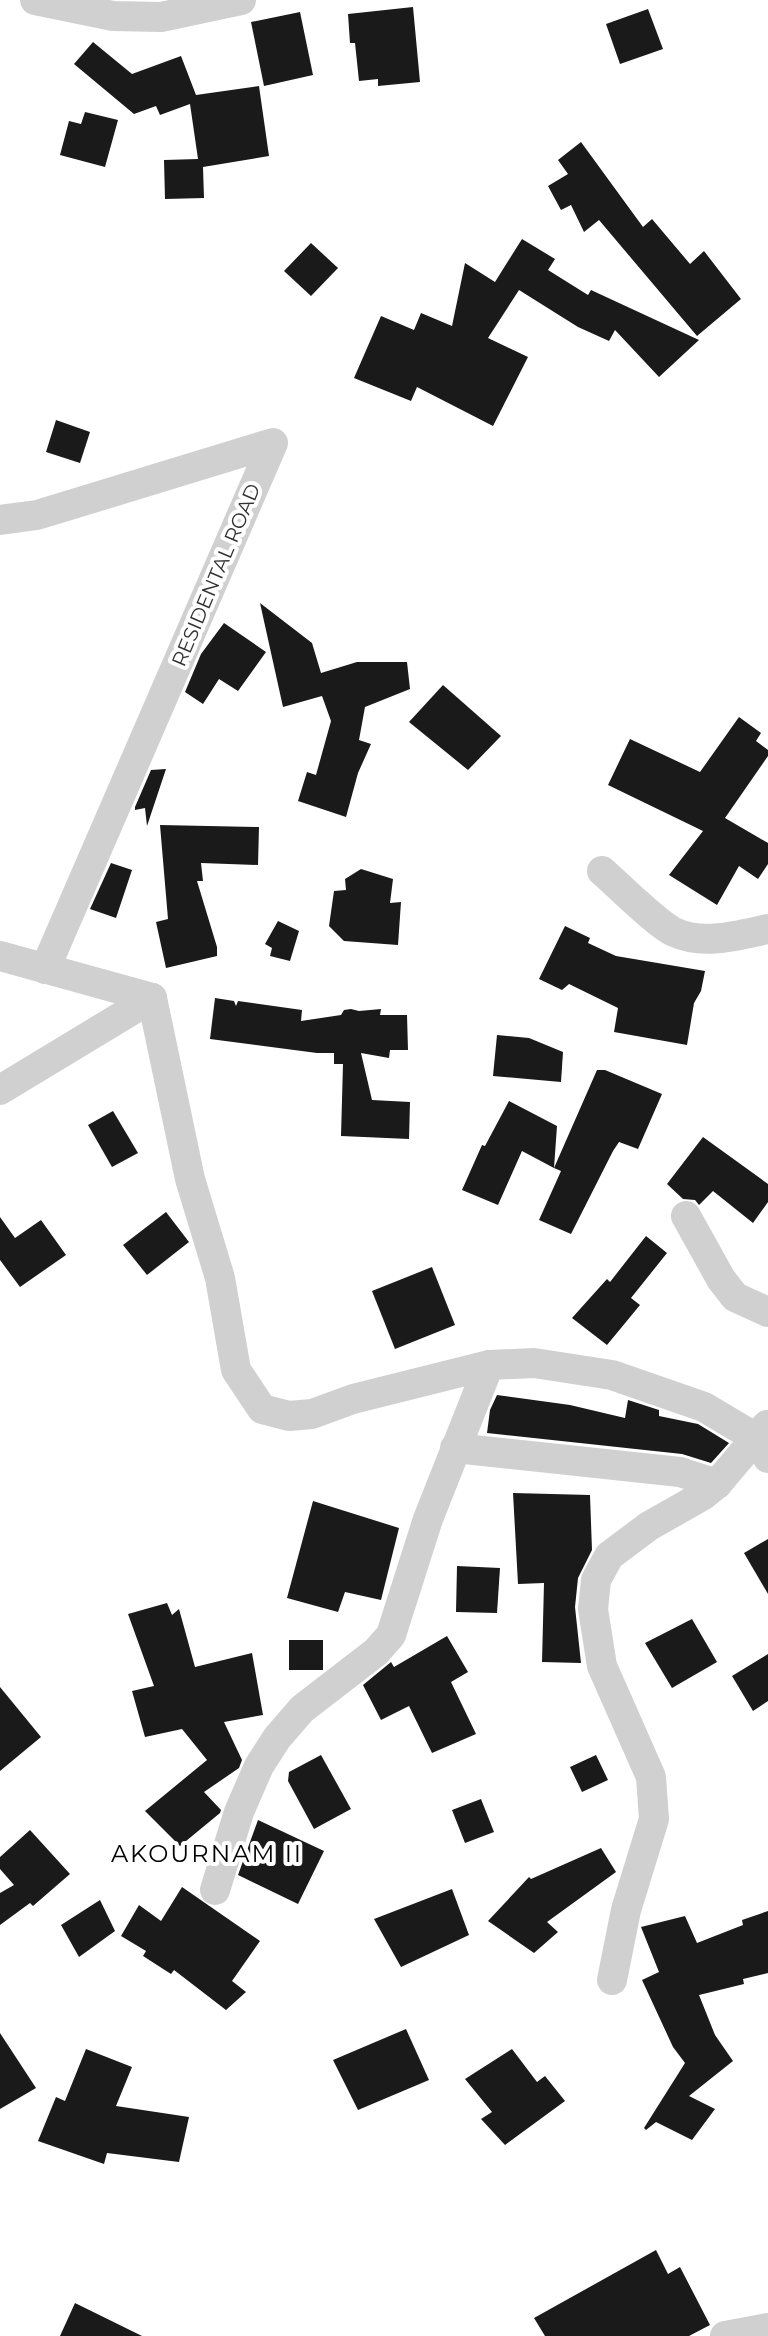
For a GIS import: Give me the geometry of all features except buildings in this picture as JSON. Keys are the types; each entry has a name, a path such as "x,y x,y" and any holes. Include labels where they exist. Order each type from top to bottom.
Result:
{"street":[{"path":"35,0 113,16 161,17 241,0"},
{"name":"RESIDENTAL ROAD","path":"0,520 37,515 273,443 45,969"},
{"path":"602,871 673,932 717,938 768,929"},
{"path":"0,956 152,998"},
{"path":"0,1090 152,998"},
{"path":"152,998 190,1179 220,1278 236,1370 262,1409 289,1416 312,1414 353,1399 489,1365 534,1363 612,1375 704,1407 764,1440 702,1496 649,1526 609,1556 596,1580 593,1609 602,1666 651,1777 654,1819 626,1910 612,1980"},
{"path":"686,1216 721,1279 735,1297 768,1312"},
{"path":"215,1890 239,1812 259,1766 277,1738 302,1709 376,1652 391,1635 428,1519 489,1365"},
{"path":"455,1448 680,1472 717,1484"},
{"path":"725,2336 768,2328"}],"district":[{"name":"AKOURNAM II","path":"207,1853"}]}
